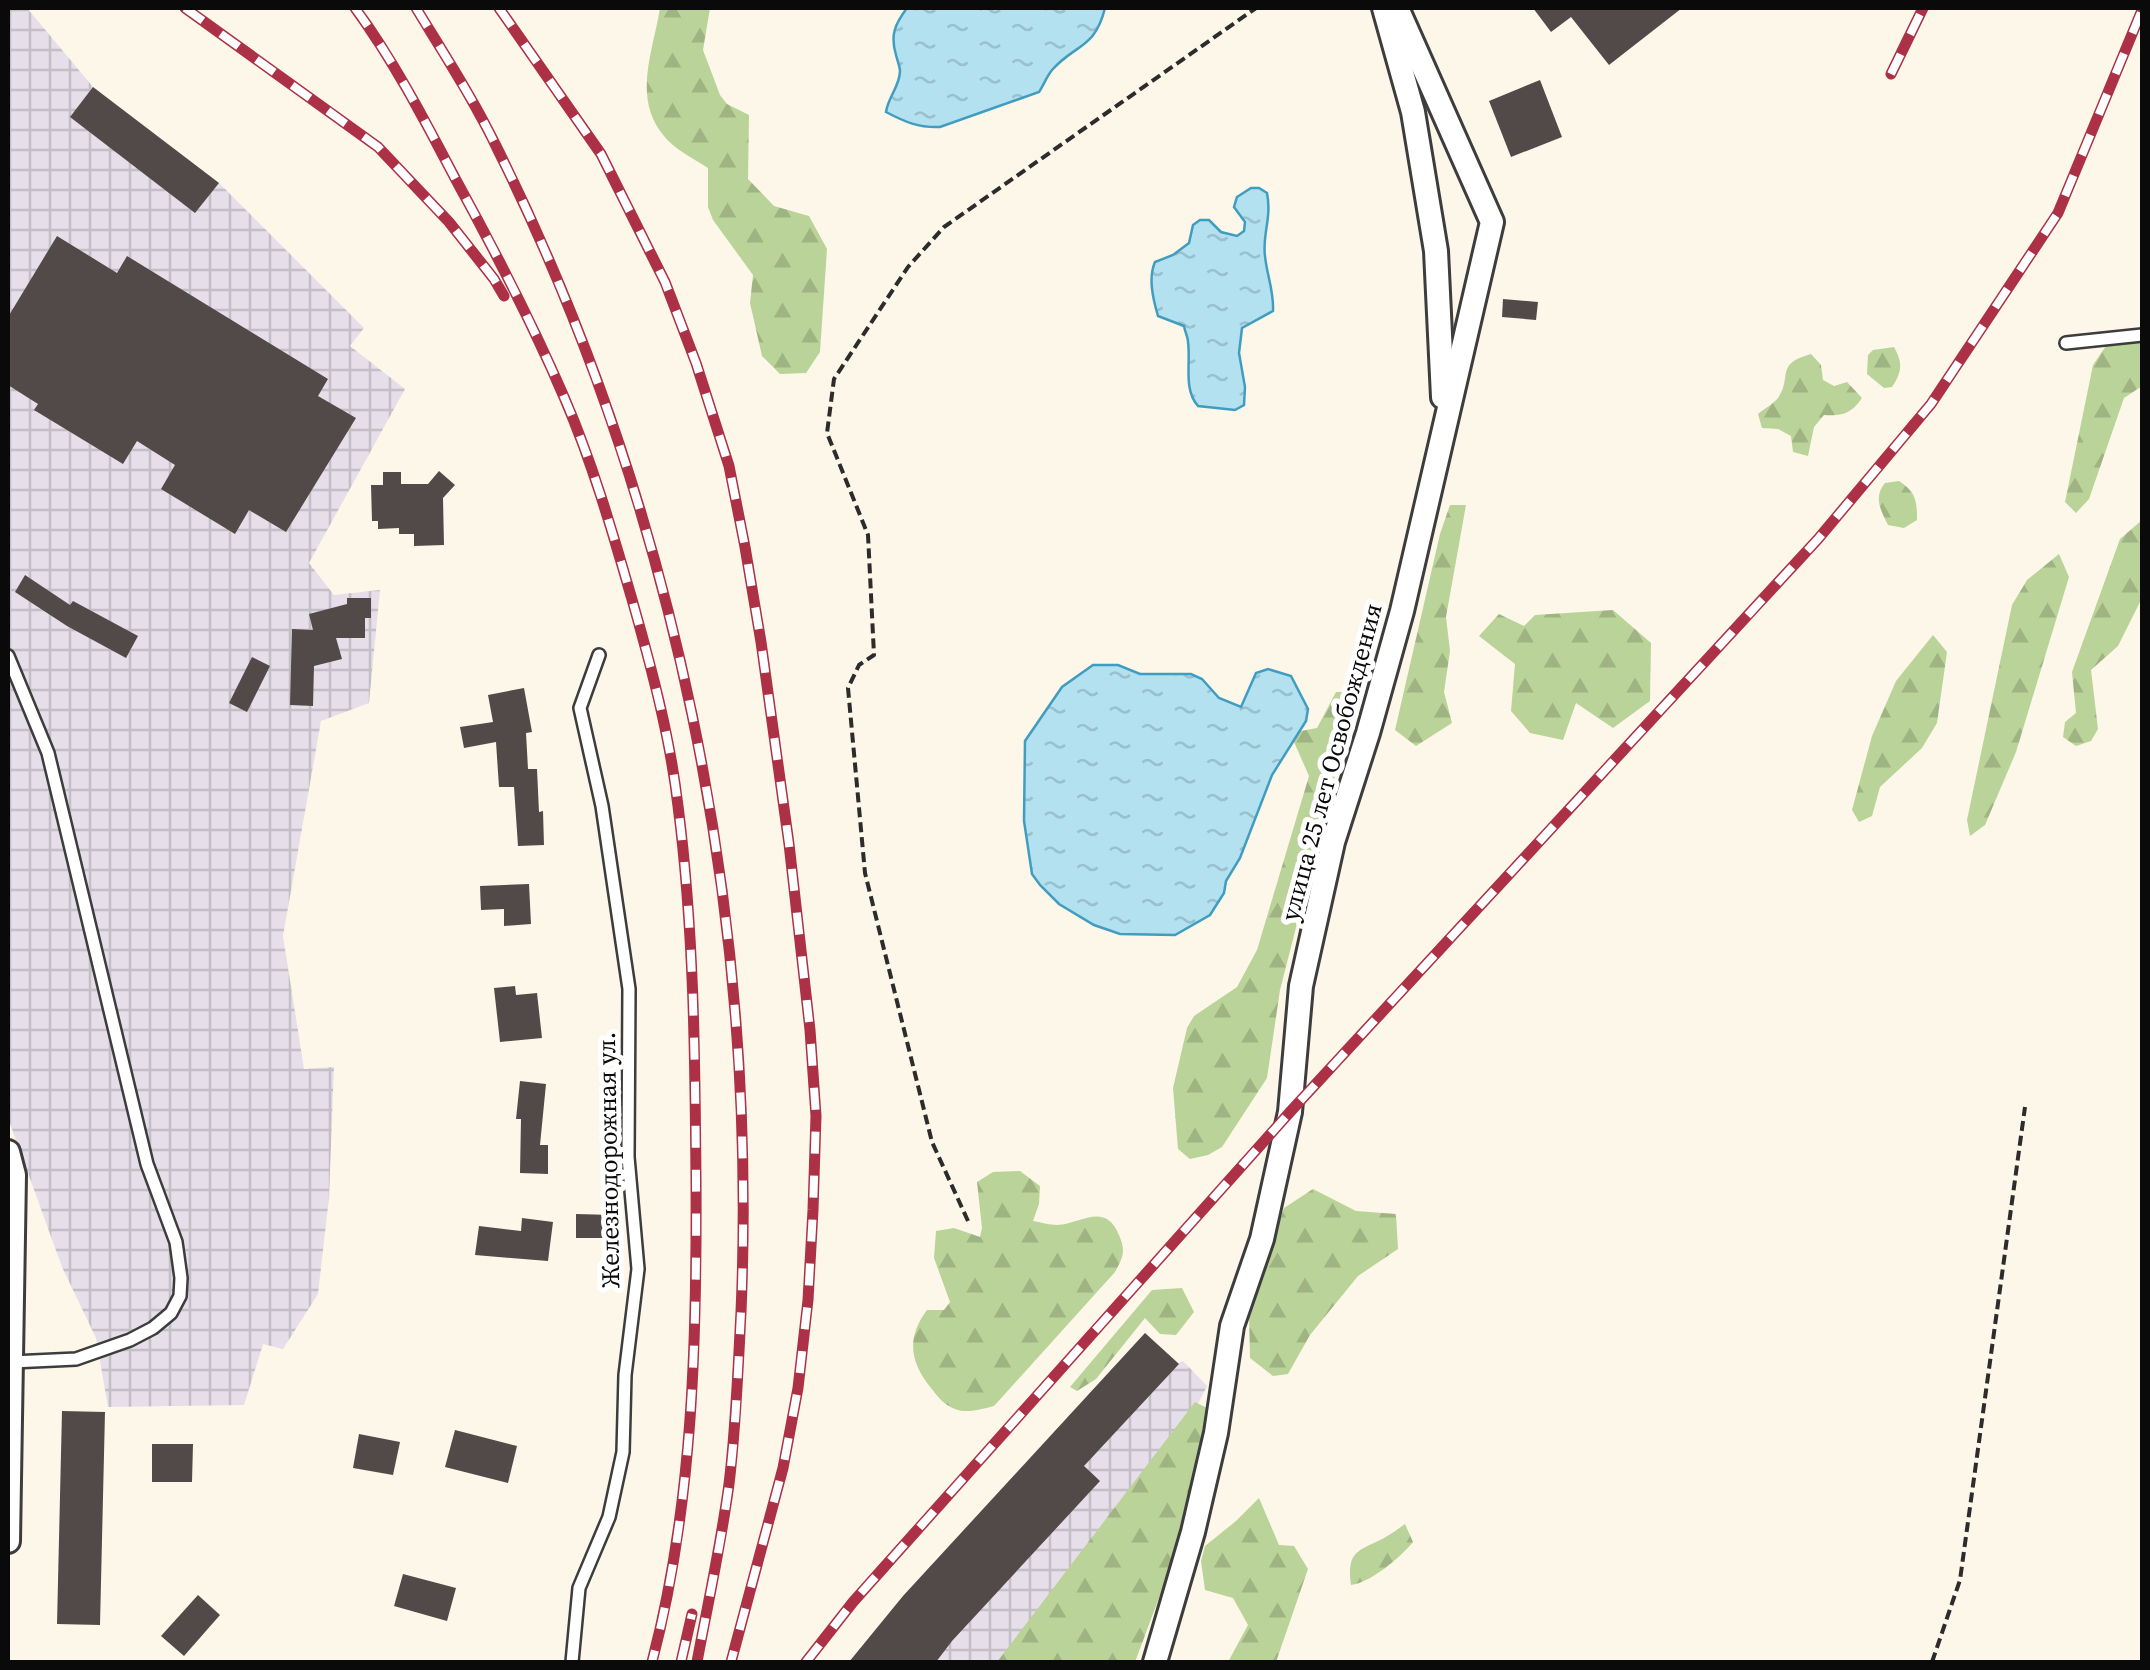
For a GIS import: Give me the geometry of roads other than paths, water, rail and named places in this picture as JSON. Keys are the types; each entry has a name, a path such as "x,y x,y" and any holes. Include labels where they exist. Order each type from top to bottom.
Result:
{"street":[{"path":"1384,8 1413,112 1436,251 1445,426"},
{"name":"улица 25 лет Освобождения","path":"1155,1662 1193,1532 1216,1433 1232,1326 1262,1240 1290,1112 1301,986 1332,842 1383,680 1492,222 1397,8"},
{"path":"8,1152 14,1175 8,1541"}],"lane":[{"path":"2066,343 2142,335"},
{"name":"Железнодорожная ул.","path":"572,1662 579,1588 609,1517 623,1452 625,1375 638,1269 628,1157 628,989 602,806 580,708 599,654"},
{"path":"8,656 48,754 147,1164 176,1242 180,1278 180,1296 171,1313 130,1340 76,1359 10,1362"}],"water":[{"path":"907,8 1105,8 1090,39 1052,70 1039,92 932,127 912,124 886,112 900,69 895,30"},
{"path":"1251,188 1267,193 1264,248 1273,311 1242,328 1239,353 1244,405 1235,410 1198,406 1189,384 1184,326 1158,316 1152,289 1153,268 1155,262 1189,243 1193,225 1200,220 1209,220 1221,232 1237,236 1244,231 1245,222 1234,207 1237,197"},
{"path":"1093,665 1118,665 1140,674 1191,674 1202,679 1219,698 1241,707 1256,673 1268,669 1291,676 1308,709 1306,721 1272,775 1224,893 1210,915 1175,935 1120,934 1094,925 1059,904 1032,874 1024,821 1025,741 1062,687"}],"railway":[{"path":"185,8 378,147 449,222 504,296"},
{"path":"355,8 433,136 513,287 564,397 618,551 670,755 683,853 693,992 695,1300 684,1483 666,1603 652,1662"},
{"path":"416,8 498,150 560,286 613,426 657,570 692,716 718,864 735,1013 743,1162 741,1312 729,1484 697,1662"},
{"path":"499,8 601,154 665,282 729,466 761,642 789,844 816,1116 808,1300 798,1388 783,1468 731,1662"},
{"path":"1891,74 1923,8"},
{"path":"806,1662 853,1602 1290,1112 1818,539 1931,404 2058,213 2142,10"},
{"path":"681,1662 692,1614"}]}
